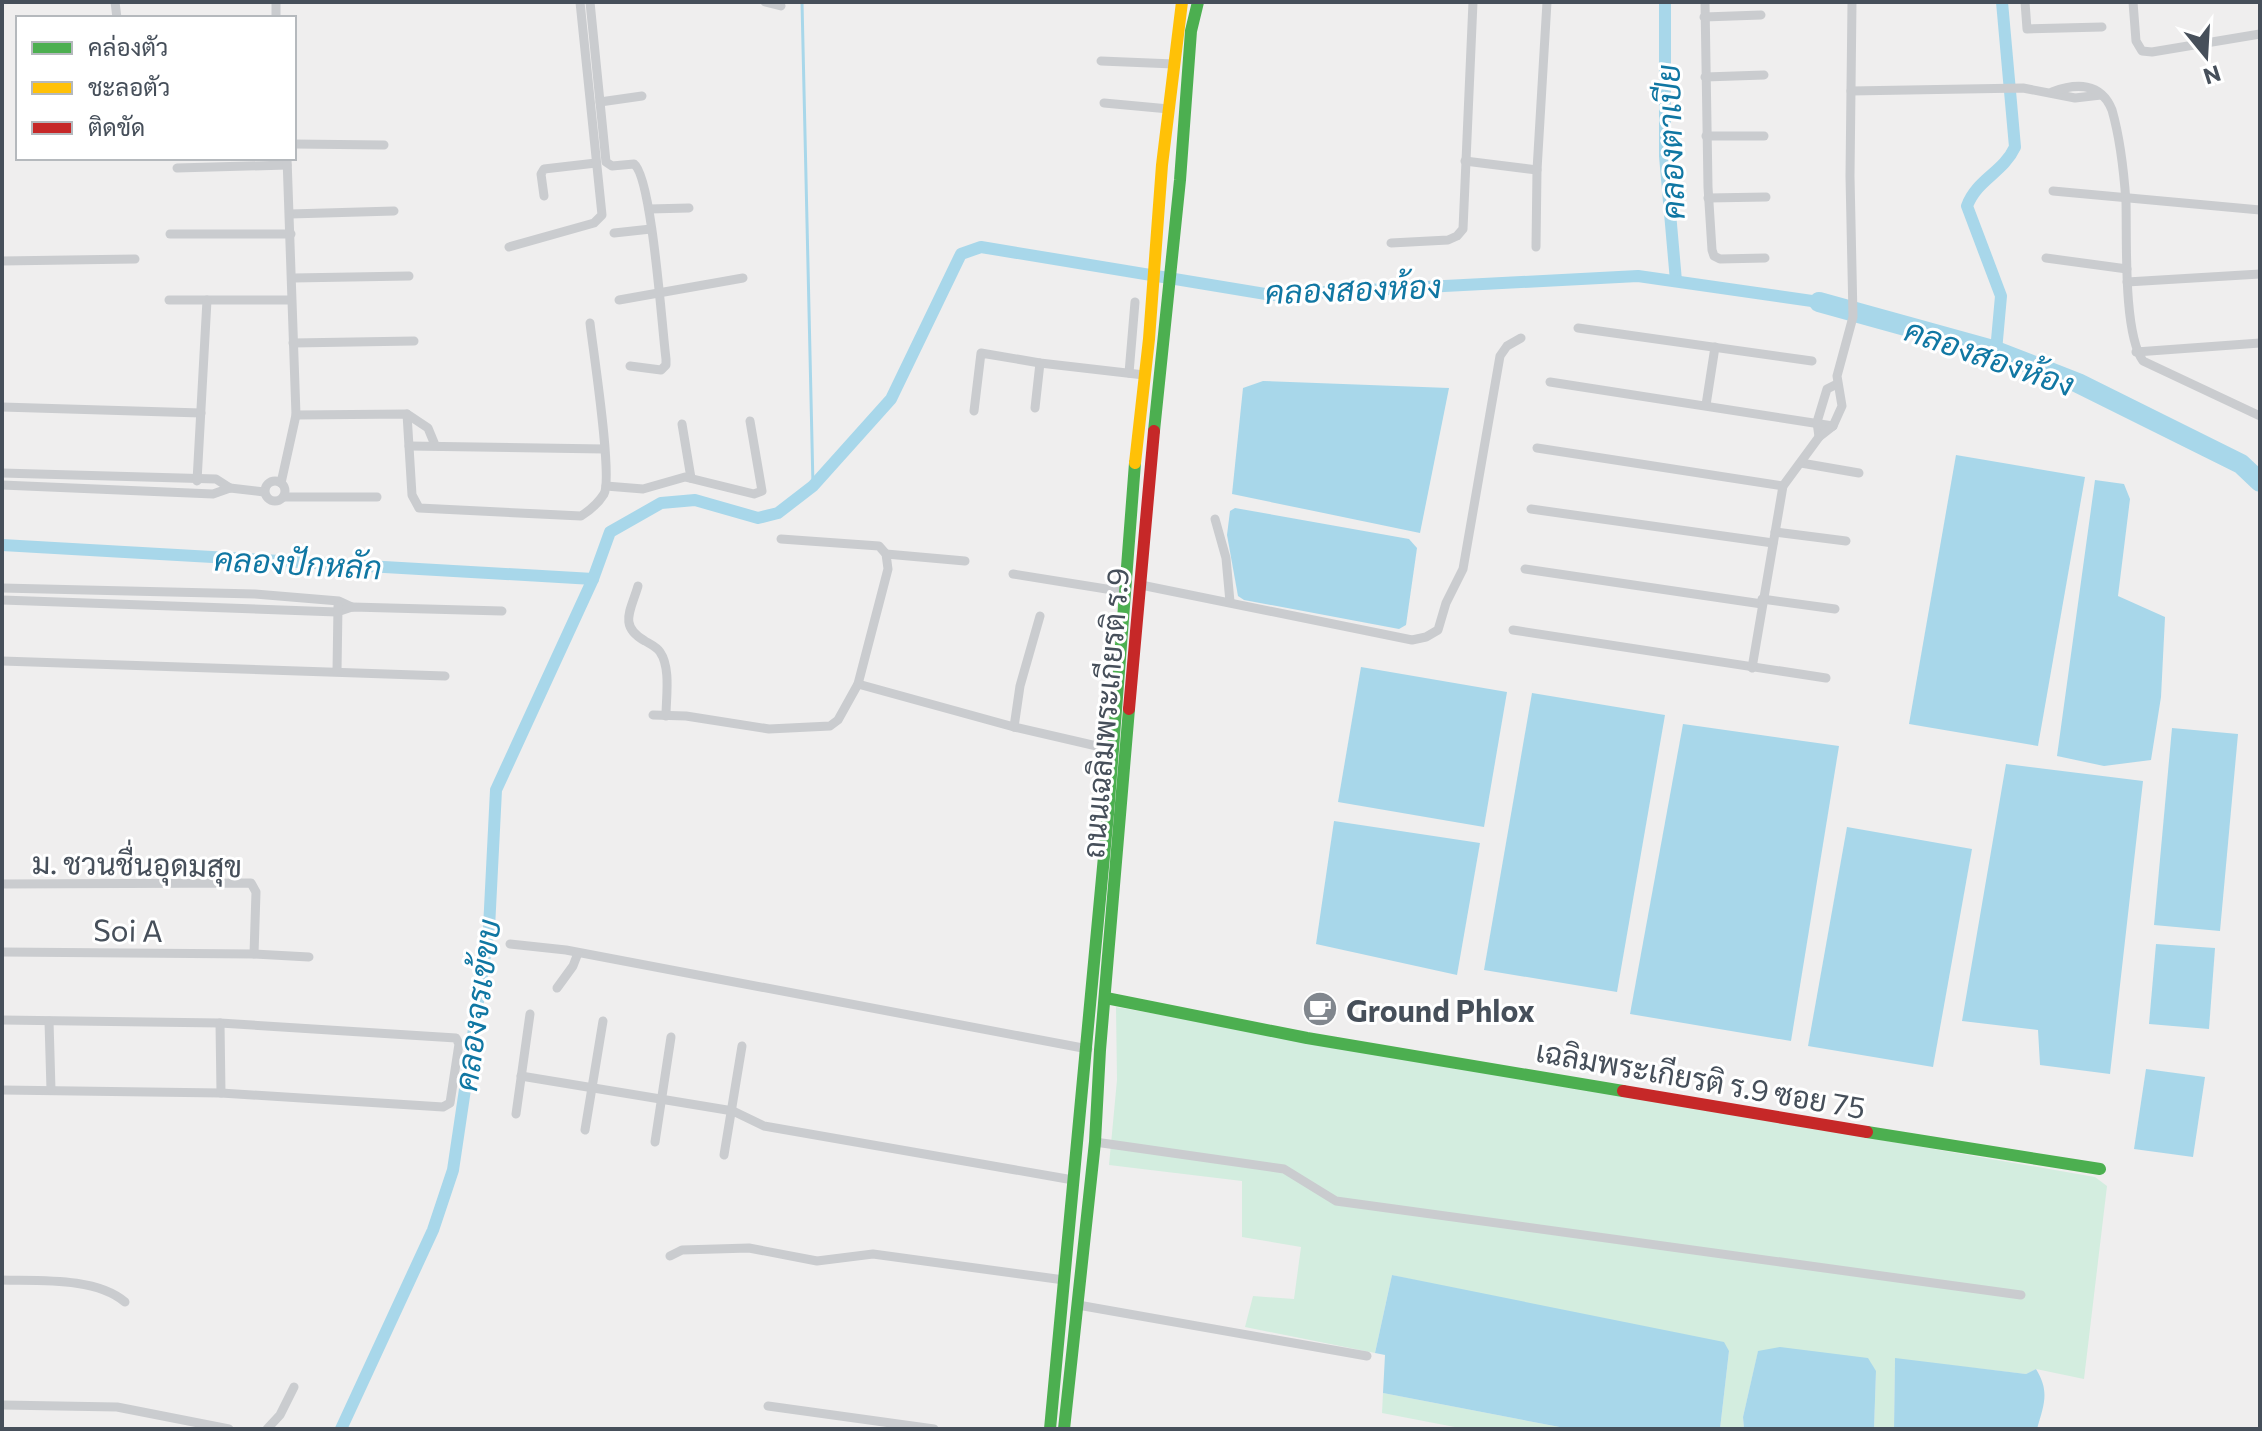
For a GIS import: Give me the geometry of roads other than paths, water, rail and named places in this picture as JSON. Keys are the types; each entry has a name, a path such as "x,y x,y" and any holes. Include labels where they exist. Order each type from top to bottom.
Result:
{"main road":[{"name":"ถนนเฉลิมพระเกียรติ ร.9","path":"1064,1429 1095,1142 1141,585 1156,340 1160,205 1182,2"},
{"name":"ถนนเฉลิมพระเกียรติ ร.9","path":"1050,1429 1088,1049 1144,375 1156,340 1175,205 1191,31 1198,2"},
{"name":"เฉลิมพระเกียรติ ร.9 ซอย 75","path":"1106,998 1353,1046 2100,1169"}],"street":[{"path":"509,247 600,220 602,215 580,2"},
{"path":"590,2 606,162 612,166 638,166 649,209 666,365 661,370 630,366"},
{"path":"765,2 781,6"},
{"path":"1391,243 1448,240 1463,229 1473,2"},
{"path":"1536,247 1537,170 1547,2"},
{"path":"1705,2 1710,240 1714,256 1720,259 1765,258"},
{"path":"1819,437 1817,422 1827,389 1837,380 1853,317 1850,176 1852,2"},
{"path":"2025,2 2027,29 2102,27"},
{"path":"2133,2 2136,41 2142,51 2152,52 2260,34"},
{"path":"1704,17 1761,15"},
{"path":"1101,61 1174,64"},
{"path":"1705,77 1764,75"},
{"path":"1851,91 2023,88 2077,98 2101,95 2110,103 2115,121 2126,199 2127,282 2136,352 2143,361 2260,416"},
{"path":"600,102 642,96"},
{"path":"1104,103 1169,109"},
{"path":"1706,136 1764,136"},
{"path":"296,144 384,145"},
{"path":"177,168 287,161 296,415 281,483 285,489 284,497"},
{"path":"1465,161 1537,170"},
{"path":"544,196 541,174 544,169 596,163"},
{"path":"2053,191 2260,210"},
{"path":"1708,198 1766,197"},
{"path":"649,209 689,208"},
{"path":"290,214 394,211"},
{"path":"614,233 651,229"},
{"path":"170,234 291,234"},
{"path":"2046,258 2127,269"},
{"path":"2,261 135,259"},
{"path":"2127,282 2260,274"},
{"path":"293,278 409,276"},
{"path":"619,300 743,278"},
{"path":"169,300 291,300"},
{"path":"197,493 207,300"},
{"path":"1129,373 1135,302"},
{"path":"407,414 412,495 419,508 581,516 604,493 606,486 590,323"},
{"path":"1578,328 1812,361"},
{"path":"1141,585 1412,640 1438,630 1446,603 1463,569 1500,356 1507,346 1521,338"},
{"path":"293,343 414,341"},
{"path":"2136,352 2260,343"},
{"path":"1706,405 1715,347"},
{"path":"974,411 981,353 1144,375"},
{"path":"1035,408 1040,363"},
{"path":"1752,668 1783,486 1819,437 1833,426 1842,406 1842,392 1837,380"},
{"path":"1550,382 1833,426"},
{"path":"2,407 201,413"},
{"path":"296,415 407,414 428,428 435,445"},
{"path":"606,486 643,489 675,478 691,478 754,494 762,491 750,421"},
{"path":"682,424 691,478"},
{"path":"409,446 604,449"},
{"path":"1537,448 1783,486"},
{"path":"1801,463 1859,473"},
{"path":"230,488 213,494 7,485 7,473 216,479 230,488 264,492"},
{"path":"264,492 270,482 281,483"},
{"path":"264,492 272,502 284,497 377,497"},
{"path":"1531,509 1773,543"},
{"path":"1215,519 1226,558 1230,602"},
{"path":"1775,532 1846,541"},
{"path":"781,539 965,561"},
{"path":"653,715 686,716 769,729 830,726 838,720 858,684 888,569 883,550"},
{"path":"1525,569 1835,609"},
{"path":"1013,574 1125,592"},
{"path":"638,586 629,615 629,629 633,635 660,651 665,665 666,716"},
{"path":"2,588 179,592 352,607 502,611"},
{"path":"178,604 179,592"},
{"path":"2,600 338,606"},
{"path":"337,671 338,606"},
{"path":"1014,727 1020,686 1040,616"},
{"path":"1513,630 1826,678"},
{"path":"2,661 445,676"},
{"path":"858,684 1014,727 1114,750"},
{"name":"ม. ชวนชื่นอุดมสุข","path":"2,884 251,883 256,892 254,954"},
{"path":"510,944 578,953 1088,1049"},
{"name":"Soi A","path":"2,952 309,957"},
{"path":"557,988 573,966 578,953"},
{"path":"516,1114 530,1014"},
{"path":"2,1020 220,1023 456,1038 459,1044 450,1103 443,1107 221,1093 2,1090"},
{"path":"49,1021 51,1090"},
{"path":"585,1130 603,1021"},
{"path":"220,1023 221,1093"},
{"path":"655,1142 671,1037"},
{"path":"724,1155 742,1046"},
{"path":"521,1076 733,1111 764,1126 1073,1180"},
{"path":"1095,1142 1284,1169 1336,1201 2021,1295"},
{"path":"670,1256 682,1250 749,1248 817,1261 873,1254 1064,1280"},
{"path":"2,1280 70,1282 116,1294 125,1302"},
{"path":"1078,1305 1367,1356"},
{"path":"273,1427 294,1387"},
{"path":"2,1405 117,1407 229,1429"},
{"path":"768,1406 934,1429"}],"water":[{"path":"1263,381 1449,388 1420,533 1232,494 1243,388"},
{"path":"1956,455 2085,477 2038,746 1909,724"},
{"path":"2095,480 2124,484 2130,499 2118,596 2165,617 2161,697 2151,760 2104,766 2057,756"},
{"path":"1235,508 1409,539 1417,548 1406,625 1399,629 1244,600 1238,596 1227,535 1230,511"},
{"path":"1361,667 1507,692 1484,827 1338,802"},
{"path":"1532,693 1665,715 1617,992 1484,970"},
{"path":"1683,724 1839,746 1791,1041 1630,1014"},
{"path":"2172,728 2238,734 2220,931 2154,925"},
{"path":"2006,764 2143,781 2110,1074 2040,1065 2038,1030 1962,1021"},
{"path":"1334,821 1480,843 1457,975 1316,944"},
{"path":"1847,827 1972,849 1933,1067 1808,1046"},
{"path":"2156,944 2215,948 2209,1029 2149,1024"},
{"path":"2146,1069 2205,1077 2193,1157 2134,1149"},
{"path":"1392,1275 1724,1342 1729,1351 1720,1429 1570,1429 1383,1393 1385,1355 1375,1353"},
{"path":"1780,1347 1868,1358 1876,1371 1874,1429 1744,1429 1743,1417 1758,1351"},
{"path":"1895,1358 2026,1374 2036,1369 2044,1392 2037,1429 1894,1429"}],"waterway":[{"path":"802,2 813,486"},
{"name":"คลองตาเปีย","path":"1665,2 1665,156 1676,281"},
{"path":"1996,351 2001,296 1967,206 1977,189 2004,163 2015,147 2002,2"},
{"name":"คลองสองห้อง","path":"341,1429 433,1230 453,1170 489,928 496,790 593,579 610,532 661,503 695,500 758,518 778,513 813,486 891,399 961,254 981,247 1272,295 1638,276 1819,302"},
{"name":"คลองสองห้อง","path":"1819,302 1996,351 2078,383 2241,464 2260,482"},
{"name":"คลองปักหลัก","path":"2,545 593,579"}],"place":[{"name":"Ground Phlox","path":"1320,1009"}],"water label":[{"name":"คลองจรเข้ขบ","path":"476,1005"}]}
